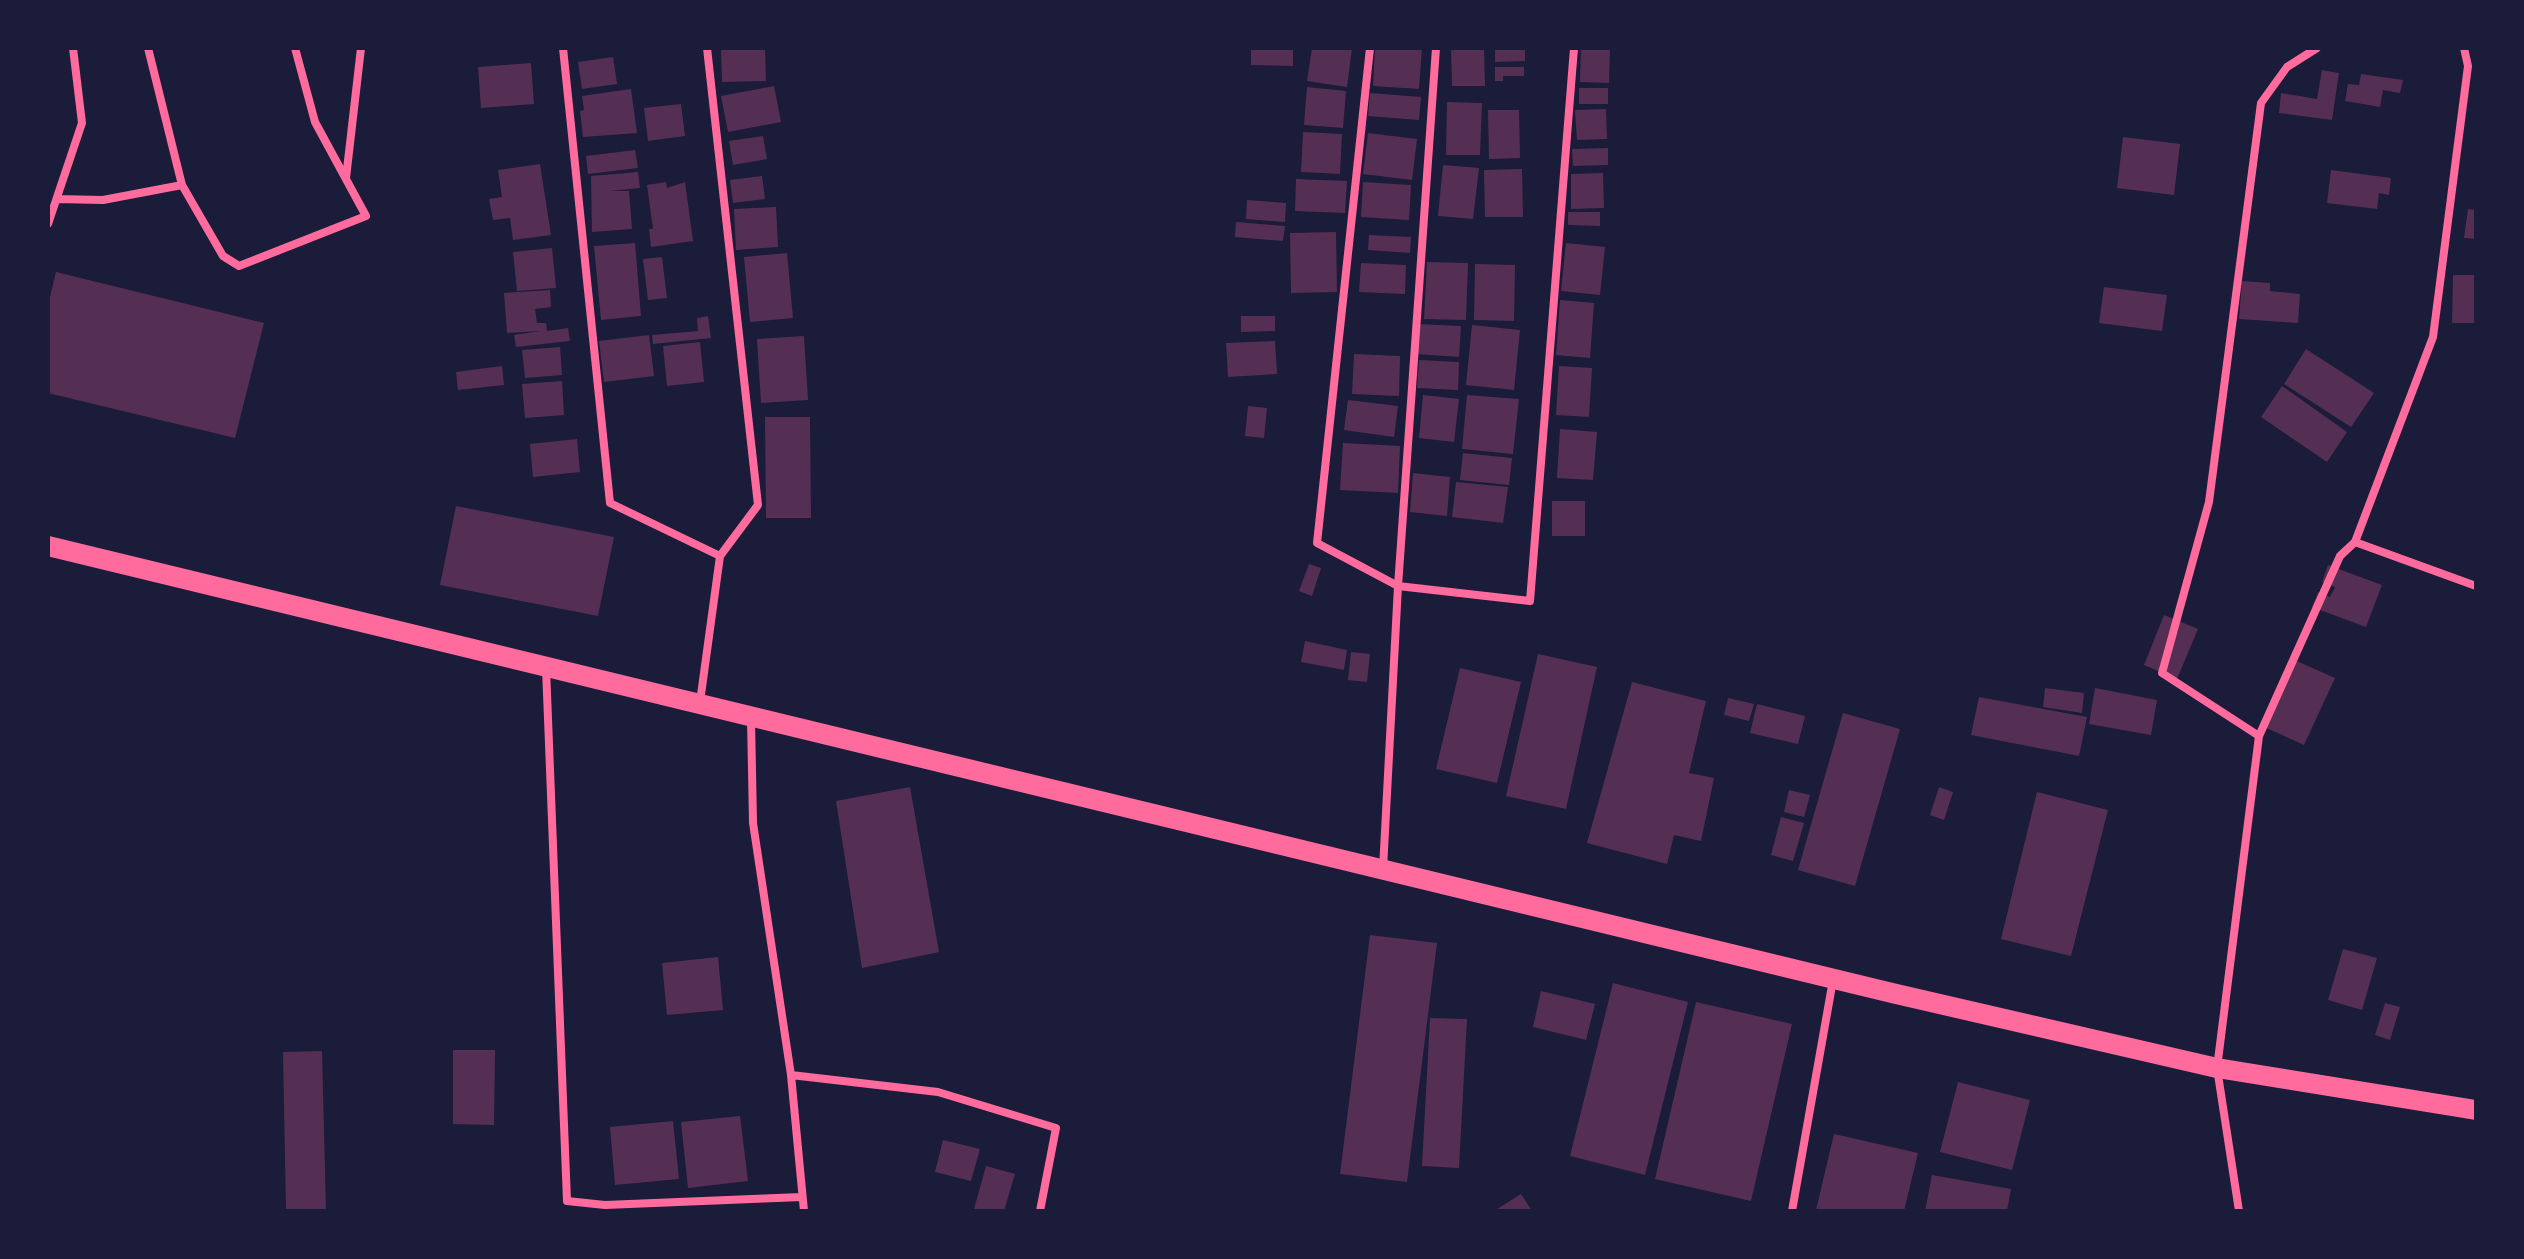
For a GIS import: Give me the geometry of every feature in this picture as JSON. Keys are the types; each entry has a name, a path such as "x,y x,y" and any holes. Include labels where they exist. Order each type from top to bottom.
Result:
{"main road":[{"path":"48,546 1833,979 2217,1068 2476,1110"}],"street":[{"path":"48,224 82,123 73,48"},
{"path":"148,48 182,185 223,256 239,266 366,216 315,122 295,48"},
{"path":"346,180 361,48"},
{"path":"563,48 610,503 720,556"},
{"path":"700,703 720,556 758,505 707,48"},
{"path":"1370,48 1317,543 1398,586 1530,601 1574,48"},
{"path":"1383,870 1398,586 1436,48"},
{"path":"2259,736 2162,673 2209,502 2261,103 2287,67 2317,48"},
{"path":"2239,1211 2217,1068 2259,736 2340,556 2355,542 2433,337 2468,66 2464,48"},
{"path":"57,199 103,200 182,185"},
{"path":"2355,542 2476,586"},
{"path":"546,667 567,1201 605,1205 801,1197"},
{"path":"751,715 753,823 791,1075 804,1211"},
{"path":"1792,1211 1833,979"},
{"path":"791,1075 938,1092 1056,1128 1040,1211"}],"building":[{"path":"721,48 765,48 766,81 722,82"},
{"path":"1251,48 1293,48 1293,66 1251,65"},
{"path":"1312,48 1352,48 1347,87 1307,81"},
{"path":"1375,48 1422,48 1419,89 1373,86"},
{"path":"1451,48 1484,48 1485,86 1452,86"},
{"path":"1495,48 1525,48 1525,61 1495,62"},
{"path":"1581,48 1610,48 1609,83 1580,82"},
{"path":"613,57 617,84 582,89 578,62"},
{"path":"531,63 534,104 481,108 478,67"},
{"path":"1495,67 1524,67 1524,76 1503,76 1503,81 1495,81"},
{"path":"2322,70 2339,73 2332,120 2279,113 2281,93 2317,99"},
{"path":"2361,74 2403,80 2400,93 2383,90 2380,107 2345,101 2348,84 2359,85"},
{"path":"774,86 781,122 728,132 721,96"},
{"path":"1307,87 1346,91 1343,128 1304,125"},
{"path":"1579,88 1608,88 1608,104 1579,104"},
{"path":"631,89 637,133 583,137 582,96"},
{"path":"1370,93 1421,97 1419,120 1368,116"},
{"path":"1447,102 1482,103 1480,155 1446,155"},
{"path":"681,104 685,136 648,141 644,108"},
{"path":"1606,109 1607,139 1577,140 1575,110"},
{"path":"1488,110 1519,110 1520,158 1489,159"},
{"path":"1303,132 1342,134 1340,174 1301,172"},
{"path":"1368,133 1417,139 1412,180 1363,174"},
{"path":"763,136 767,159 733,165 729,141"},
{"path":"2123,137 2180,144 2174,195 2117,188"},
{"path":"1608,148 1608,165 1573,166 1572,149"},
{"path":"635,150 638,168 588,174 586,156"},
{"path":"540,164 551,235 513,240 510,218 493,220 489,199 502,197 498,170"},
{"path":"1443,165 1479,168 1473,219 1438,216"},
{"path":"1522,169 1523,217 1485,217 1484,170"},
{"path":"2331,170 2391,178 2389,195 2379,193 2377,209 2327,203"},
{"path":"638,172 640,188 610,191 629,191 632,229 592,232 591,176"},
{"path":"1603,173 1604,208 1571,209 1571,174"},
{"path":"762,176 765,199 733,203 730,180"},
{"path":"1296,179 1347,181 1345,213 1295,211"},
{"path":"666,182 667,188 685,182 693,241 651,247 649,229 653,229 647,185"},
{"path":"1363,182 1411,185 1409,220 1361,217"},
{"path":"1247,200 1286,203 1285,222 1246,219"},
{"path":"776,207 778,247 736,250 734,209"},
{"path":"2468,209 2476,210 2476,239 2464,238"},
{"path":"1568,212 1600,212 1600,226 1568,225"},
{"path":"1236,222 1285,226 1283,241 1235,237"},
{"path":"1336,232 1337,292 1291,293 1290,233"},
{"path":"1369,235 1411,237 1410,253 1368,250"},
{"path":"635,243 641,316 601,320 594,246"},
{"path":"1566,243 1605,247 1600,295 1561,291"},
{"path":"552,248 556,288 517,291 513,252"},
{"path":"787,253 793,318 750,322 744,257"},
{"path":"662,257 667,298 648,300 643,259"},
{"path":"1427,262 1468,263 1466,320 1424,319"},
{"path":"1361,263 1406,265 1405,294 1359,292"},
{"path":"1475,264 1515,265 1514,321 1474,320"},
{"path":"56,272 264,323 235,438 48,393 48,305"},
{"path":"2453,275 2476,275 2476,323 2452,323"},
{"path":"2242,281 2270,283 2270,291 2300,294 2298,323 2239,319"},
{"path":"2104,287 2167,295 2162,331 2099,323"},
{"path":"550,290 551,307 535,309 537,323 546,323 547,331 568,328 570,341 516,347 514,335 540,331 507,333 504,293"},
{"path":"1560,300 1594,303 1590,358 1556,355"},
{"path":"708,316 711,338 653,344 652,335 698,331 697,318"},
{"path":"1241,316 1275,316 1275,331 1241,332"},
{"path":"1417,324 1461,326 1459,357 1416,354"},
{"path":"1472,325 1520,330 1514,390 1466,385"},
{"path":"649,335 654,376 604,382 599,341"},
{"path":"804,336 808,400 761,403 757,339"},
{"path":"1275,341 1277,374 1228,377 1226,343"},
{"path":"700,342 704,382 667,386 663,346"},
{"path":"560,347 562,375 525,378 522,350"},
{"path":"2306,349 2374,393 2351,427 2284,384"},
{"path":"1354,354 1400,356 1399,396 1352,394"},
{"path":"1419,360 1459,362 1458,390 1417,388"},
{"path":"502,366 504,385 458,390 456,372"},
{"path":"1559,366 1592,368 1589,417 1556,415"},
{"path":"562,381 564,415 525,418 522,384"},
{"path":"2282,386 2347,432 2327,462 2261,417"},
{"path":"1423,395 1459,399 1454,442 1419,438"},
{"path":"1467,395 1519,399 1513,454 1462,449"},
{"path":"1348,400 1398,406 1394,437 1344,430"},
{"path":"1248,406 1267,408 1264,438 1245,436"},
{"path":"765,417 810,417 811,518 766,518"},
{"path":"1560,429 1597,432 1593,480 1557,478"},
{"path":"577,439 580,472 533,477 530,444"},
{"path":"1343,443 1400,446 1398,493 1340,490"},
{"path":"1463,453 1512,458 1509,485 1460,480"},
{"path":"1413,473 1450,477 1447,516 1410,512"},
{"path":"1456,482 1508,487 1503,523 1452,517"},
{"path":"1552,501 1585,501 1585,536 1552,536"},
{"path":"456,506 614,537 598,616 440,585"},
{"path":"1309,564 1321,568 1312,596 1299,591"},
{"path":"2328,565 2382,585 2366,627 2312,607 2318,592 2330,597 2335,587 2322,582"},
{"path":"2164,615 2198,629 2177,679 2144,665"},
{"path":"1305,641 1347,650 1344,670 1301,662"},
{"path":"1351,652 1370,654 1367,682 1348,680"},
{"path":"1538,654 1597,667 1566,809 1506,796"},
{"path":"2290,658 2335,678 2304,745 2260,725"},
{"path":"1460,668 1521,682 1497,783 1436,769"},
{"path":"1632,682 1706,701 1689,773 1714,778 1701,841 1674,835 1667,864 1587,843"},
{"path":"2045,688 2084,693 2082,713 2043,707"},
{"path":"2095,688 2157,700 2151,735 2089,724"},
{"path":"1979,697 2087,717 2079,756 1971,735"},
{"path":"1728,698 1754,704 1749,721 1724,715"},
{"path":"1757,704 1805,716 1798,744 1750,733"},
{"path":"1843,713 1900,729 1855,886 1798,870"},
{"path":"910,787 939,952 862,968 836,801"},
{"path":"1939,787 1953,792 1944,820 1930,815"},
{"path":"1789,790 1810,795 1804,817 1784,812"},
{"path":"2037,792 2108,810 2071,956 2001,939"},
{"path":"1781,817 1804,823 1793,861 1771,855"},
{"path":"1370,935 1437,943 1407,1182 1340,1174"},
{"path":"2343,949 2377,958 2362,1010 2328,1000"},
{"path":"718,957 723,1010 667,1015 662,963"},
{"path":"1613,983 1688,1002 1645,1175 1570,1156"},
{"path":"1541,991 1595,1004 1586,1040 1533,1027"},
{"path":"1696,1002 1792,1024 1751,1201 1655,1179"},
{"path":"2385,1003 2400,1007 2390,1040 2375,1035"},
{"path":"1430,1018 1467,1019 1459,1168 1422,1166"},
{"path":"453,1050 495,1050 494,1125 453,1124"},
{"path":"322,1051 326,1211 286,1211 283,1052"},
{"path":"1958,1082 2030,1100 2012,1170 1940,1152"},
{"path":"740,1116 748,1181 688,1188 681,1122"},
{"path":"673,1121 679,1179 615,1185 610,1127"},
{"path":"1834,1134 1918,1153 1904,1211 1816,1210"},
{"path":"943,1140 980,1149 971,1181 935,1172"},
{"path":"986,1166 1015,1174 1004,1211 974,1209"},
{"path":"1932,1175 2011,1189 2007,1211 1925,1211"},
{"path":"1521,1194 1532,1211 1494,1211"}]}
